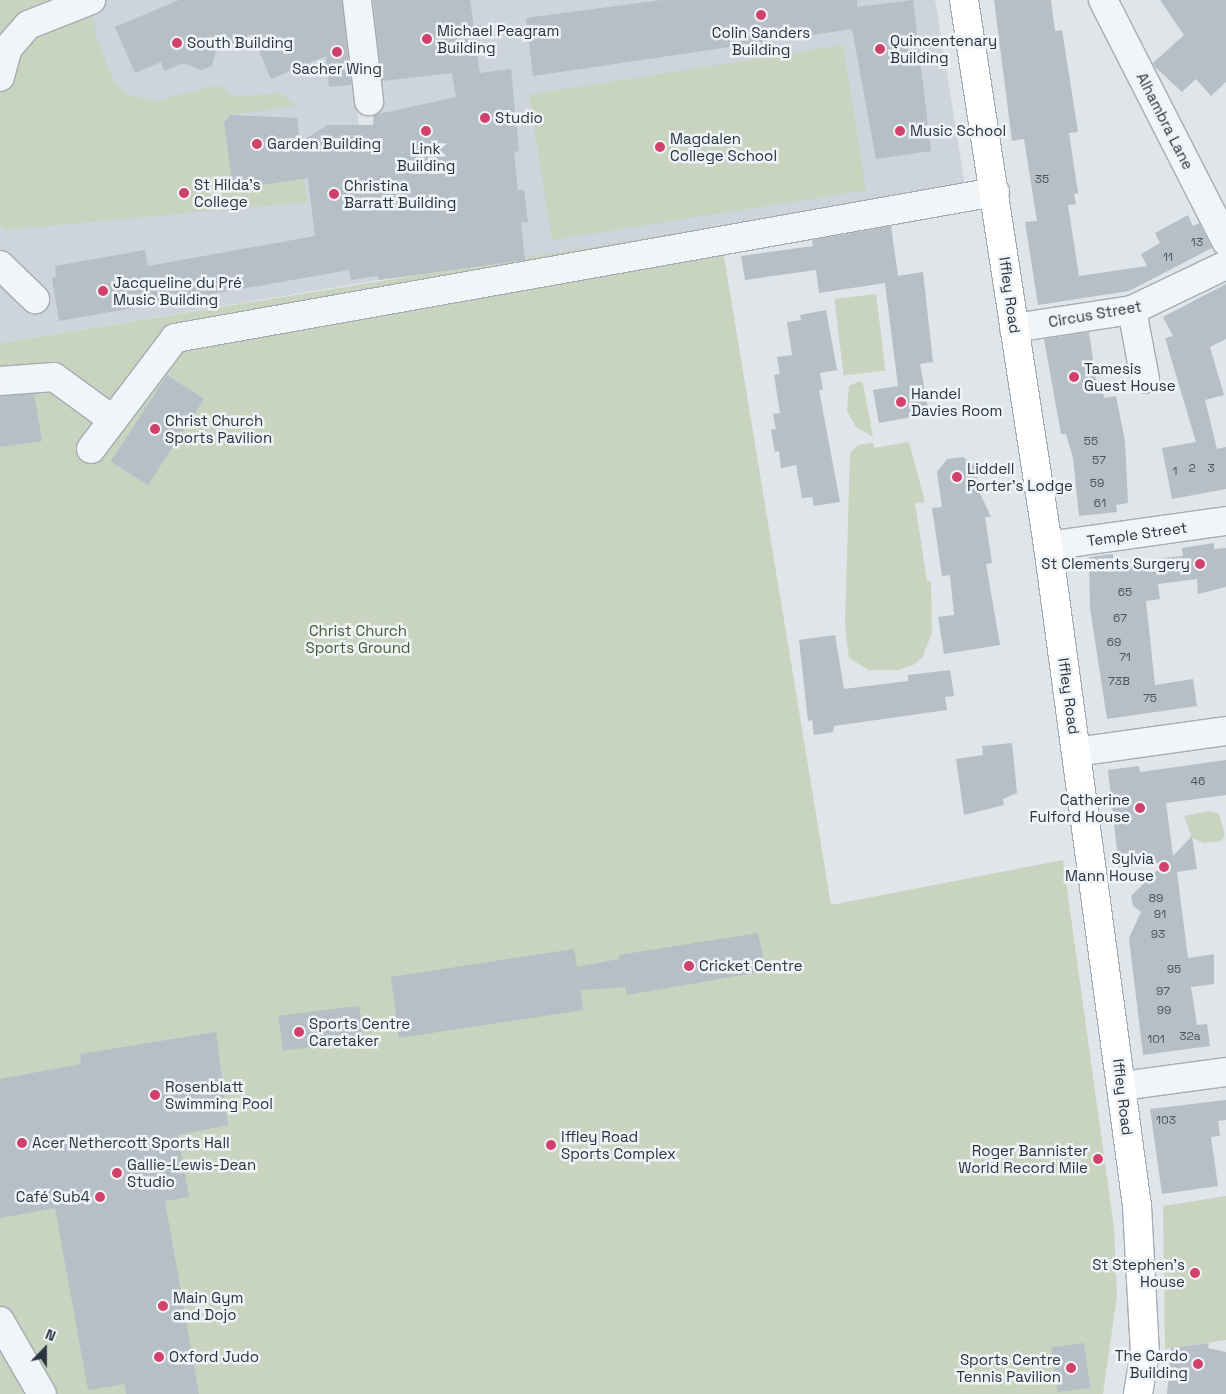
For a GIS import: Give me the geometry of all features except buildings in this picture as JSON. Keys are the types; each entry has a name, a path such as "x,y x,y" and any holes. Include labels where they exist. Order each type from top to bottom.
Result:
{"main road":[{"name":"Iffley Road","path":"964,0 1048,546 1122,1086 1142,1278 1145,1352 1138,1394"}],"street":[{"path":"0,77 8,48 28,25 92,0"},
{"path":"356,0 369,101"},
{"name":"Alhambra Lane","path":"1103,0 1226,241"},
{"path":"90,449 175,338 995,192"},
{"path":"0,265 35,299"},
{"name":"Circus Street","path":"1014,328 1132,310 1226,265"},
{"path":"1132,310 1145,379"},
{"path":"0,381 54,377 113,420"},
{"name":"Temple Street","path":"1048,546 1226,521"},
{"path":"1076,752 1226,731"},
{"path":"1122,1086 1226,1072"},
{"path":"0,1321 42,1394"}],"shaded area":[{"path":"0,0 344,0 359,128 374,126 359,0 935,0 965,185 525,261 379,280 0,343"}],"green space":[{"path":"0,0 91,0 96,35 114,82 127,95 154,101 219,85 233,97 281,93 296,106 230,115 224,123 232,181 241,188 304,178 307,202 5,230 0,224"},
{"path":"843,45 866,190 552,240 529,95"},
{"name":"Christ Church Sports Ground","path":"719,226 831,905 1063,860 1114,1228 1117,1296 1103,1394 0,1394 0,343"},
{"path":"876,294 885,370 844,376 834,299"},
{"path":"860,381 863,384 873,437 856,427 847,411 849,386"},
{"path":"909,442 925,502 915,503 927,581 931,581 932,633 922,658 913,665 898,670 869,670 849,658 845,624 850,453 858,445 873,443 874,448"},
{"path":"1210,811 1219,814 1225,835 1221,841 1204,843 1192,838 1184,816"},
{"name":"St Stephen's House","path":"1226,1196 1226,1340 1165,1349 1163,1206"}],"place":[{"name":"Colin Sanders Building","path":"761,15"},
{"name":"Michael Peagram Building","path":"427,39"},
{"name":"South Building","path":"177,43"},
{"name":"Quincentenary Building","path":"880,49"},
{"name":"Sacher Wing","path":"337,52"},
{"name":"Studio","path":"485,118"},
{"name":"Link Building","path":"426,131"},
{"name":"Music School","path":"900,131"},
{"name":"Garden Building","path":"257,144"},
{"name":"Magdalen College School","path":"660,147"},
{"name":"St Hilda's College","path":"184,193"},
{"name":"Christina Barratt Building","path":"334,194"},
{"name":"Jacqueline du Pré Music Building","path":"103,291"},
{"name":"Tamesis Guest House","path":"1074,377"},
{"name":"Handel Davies Room","path":"901,402"},
{"name":"Christ Church Sports Pavilion","path":"155,429"},
{"name":"Liddell Porter's Lodge","path":"957,477"},
{"name":"St Clements Surgery","path":"1200,564"},
{"name":"Catherine Fulford House","path":"1140,808"},
{"name":"Sylvia Mann House","path":"1164,867"},
{"name":"Cricket Centre","path":"689,966"},
{"name":"Sports Centre Caretaker","path":"299,1032"},
{"name":"Rosenblatt Swimming Pool","path":"155,1095"},
{"name":"Acer Nethercott Sports Hall","path":"22,1143"},
{"name":"Iffley Road Sports Complex","path":"551,1145"},
{"name":"Roger Bannister World Record Mile","path":"1098,1159"},
{"name":"Gallie-Lewis-Dean Studio","path":"117,1173"},
{"name":"Café Sub4","path":"100,1197"},
{"name":"St Stephen's House","path":"1195,1273"},
{"name":"Main Gym and Dojo","path":"163,1306"},
{"name":"Oxford Judo","path":"159,1357"},
{"name":"The Cardo Building","path":"1198,1364"},
{"name":"Sports Centre Tennis Pavilion","path":"1071,1368"}]}
